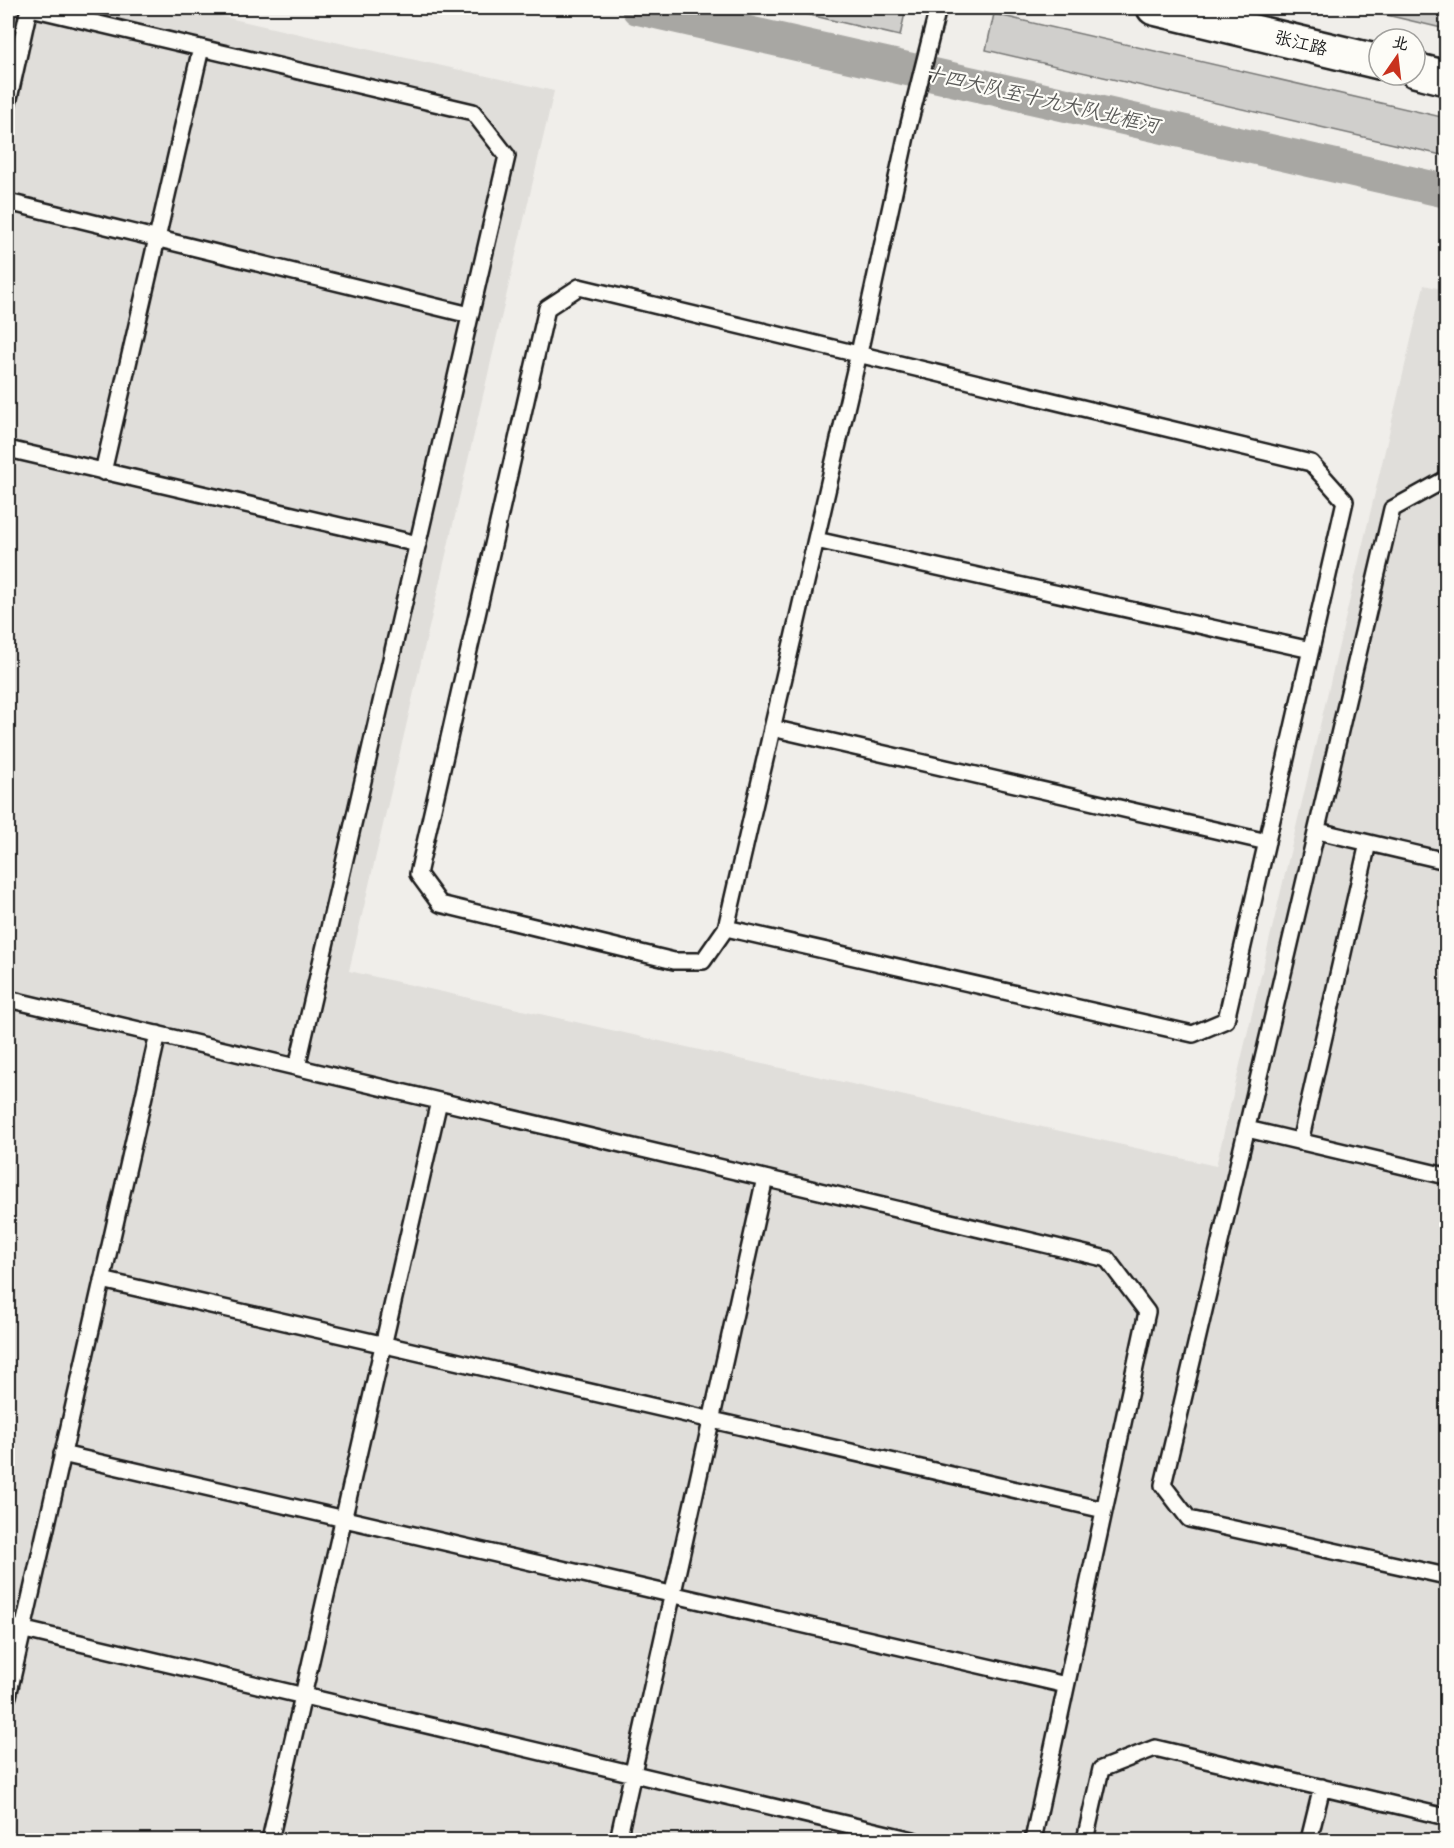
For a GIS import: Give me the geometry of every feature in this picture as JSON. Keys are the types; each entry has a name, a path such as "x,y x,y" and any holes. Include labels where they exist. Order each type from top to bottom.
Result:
{"main road":[{"name":"张江路","path":"1154,8 1367,59"},
{"path":"1427,73 1446,78"}],"lane":[{"path":"8,103 30,8 473,112 507,156 297,1067"},
{"path":"726,928 1193,1034 1226,1020 1345,501 1311,463 859,353 579,287 548,308 418,874 440,904 674,961 703,962 726,928 859,353 907,132 937,14"},
{"path":"104,471 201,48"},
{"path":"8,202 470,315"},
{"path":"8,449 418,544"},
{"path":"1446,479 1392,509 1163,1485 1189,1519 1446,1576"},
{"path":"816,540 1311,650"},
{"path":"772,728 1267,842"},
{"path":"1318,831 1446,861"},
{"path":"1300,1142 1368,843"},
{"path":"8,999 1107,1259 1147,1312 1033,1840"},
{"path":"8,1696 15,1628 62,1454 158,1034"},
{"path":"270,1840 439,1101"},
{"path":"1247,1129 1446,1176"},
{"path":"618,1840 765,1178"},
{"path":"102,1280 1104,1510"},
{"path":"62,1454 1066,1685"},
{"path":"15,1628 913,1840"},
{"path":"1084,1840 1101,1769 1155,1748 1446,1817"},
{"path":"1309,1840 1322,1787"}],"shaded area":[{"path":"8,8 184,8 554,91 349,971 1216,1166 1424,285 1446,290 1446,1840 8,1840"},
{"path":"780,8 906,8 900,36"},
{"path":"1357,8 1446,8 1446,29"},
{"path":"994,14 1446,118 1446,156 986,50"}],"waterway":[{"name":"十四大队至十九大队北框河","path":"638,8 1446,191"}]}
